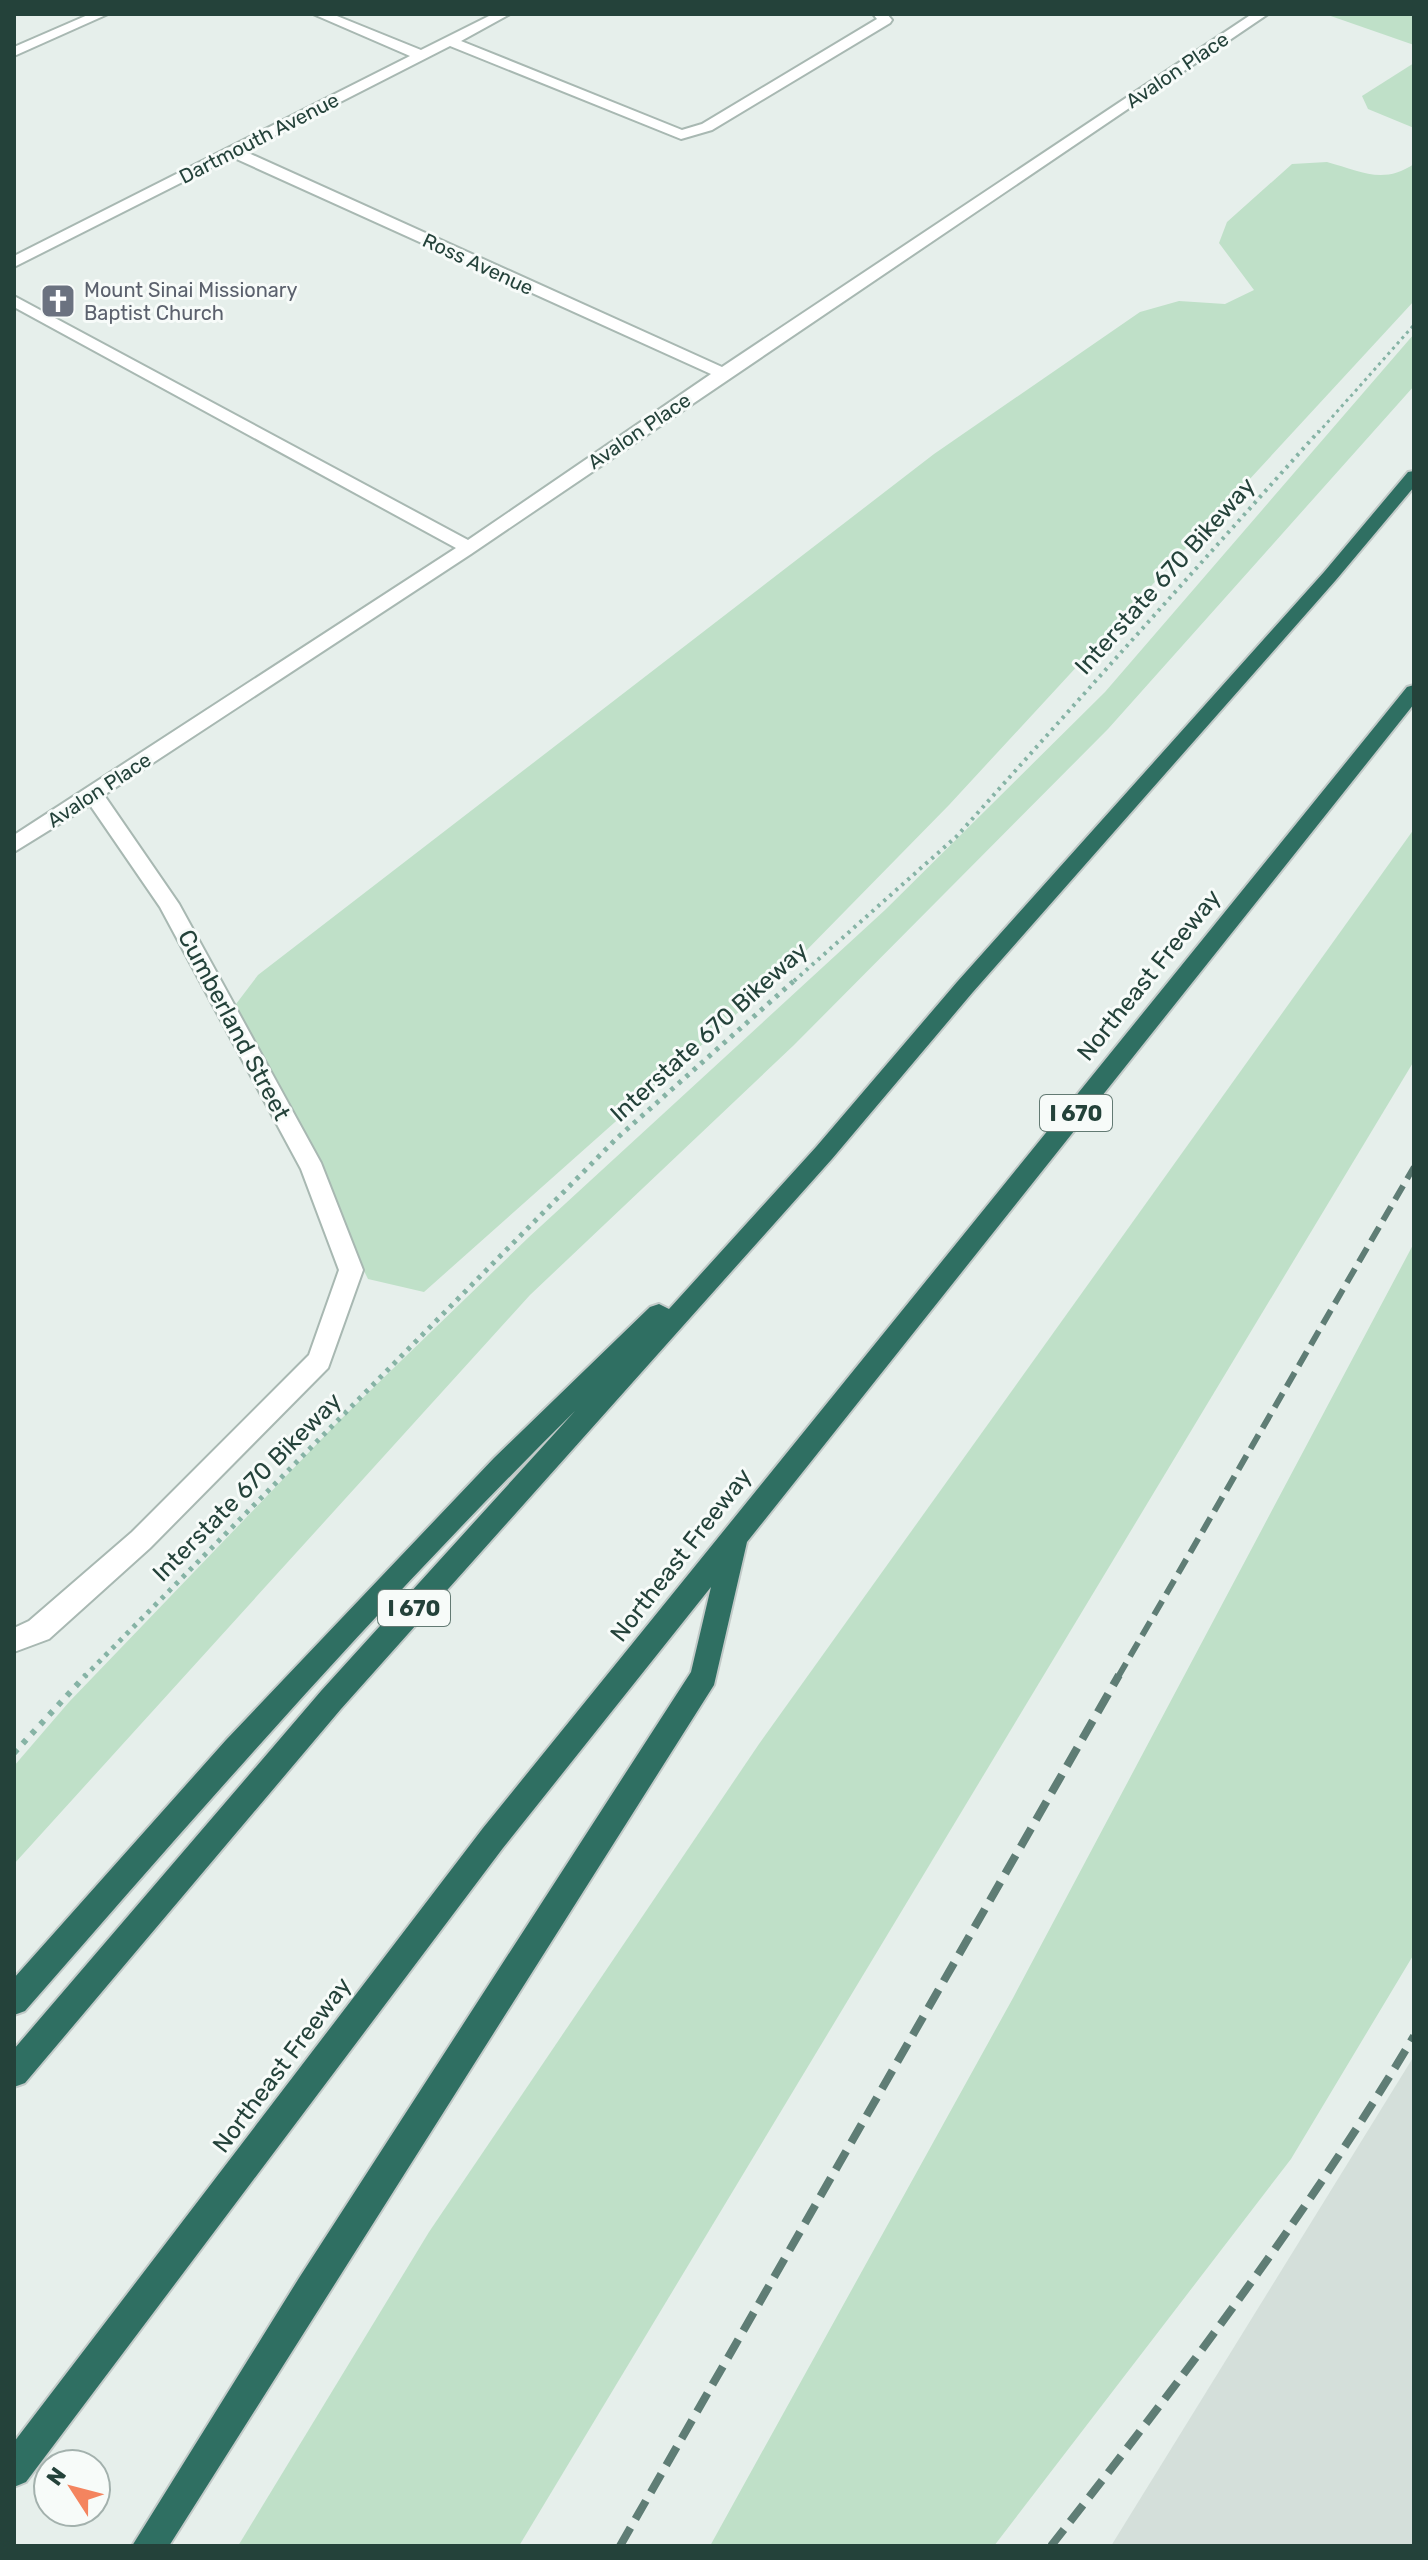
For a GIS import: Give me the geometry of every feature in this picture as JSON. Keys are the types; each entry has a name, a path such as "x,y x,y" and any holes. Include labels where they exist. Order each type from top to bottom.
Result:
{"highway":[{"name":"I 670","path":"14,2072 331,1700 824,1153 965,987 1330,576 1414,476"},
{"name":"Northeast Freeway","path":"14,2470 493,1838 1414,691"},
{"path":"14,2000 236,1749 503,1466 824,1153"},
{"path":"149,2546 318,2276 704,1676 736,1533"}],"street":[{"path":"14,52 101,14"},
{"path":"320,14 420,55"},
{"name":"Dartmouth Avenue","path":"14,262 503,14"},
{"path":"450,41 681,135 707,127 885,20 880,14"},
{"name":"Avalon Place","path":"14,845 468,547 1261,14"},
{"name":"Ross Avenue","path":"233,152 724,374"},
{"path":"14,301 468,547"},
{"name":"Cumberland Street","path":"14,1640 39,1630 141,1540 319,1361 351,1270 313,1169 169,904 93,794"}],"path":[{"name":"Interstate 670 Bikeway","path":"14,1753 62,1699 616,1139 957,836 1414,325"}],"shaded area":[{"path":"1414,2056 1414,2546 1111,2546"}],"green space":[{"path":"1325,14 1414,14 1414,45"},
{"path":"1414,63 1414,128 1368,109 1362,96"},
{"path":"1327,162 1382,175 1414,164 1414,301 949,805 796,961 424,1292 368,1279 233,1008 258,975 934,454 1140,312 1179,301 1225,304 1254,290 1219,243 1227,222 1292,164"},
{"path":"1414,334 1414,386 1108,729 794,1045 530,1295 14,1864 14,1766 69,1702 339,1421 529,1237 885,910 1105,692"},
{"path":"1414,829 1414,1061 519,2546 238,2546 429,2232 759,1744"},
{"path":"1414,1243 1414,1954 1291,2159 994,2546 710,2546 1013,1998"}],"railway":[{"path":"1118,1677 1414,1167"},
{"path":"620,2546 1119,1675"},
{"path":"1051,2546 1241,2297 1330,2168 1414,2036"}],"place":[{"name":"Mount Sinai Missionary Baptist Church","path":"58,301"}]}
